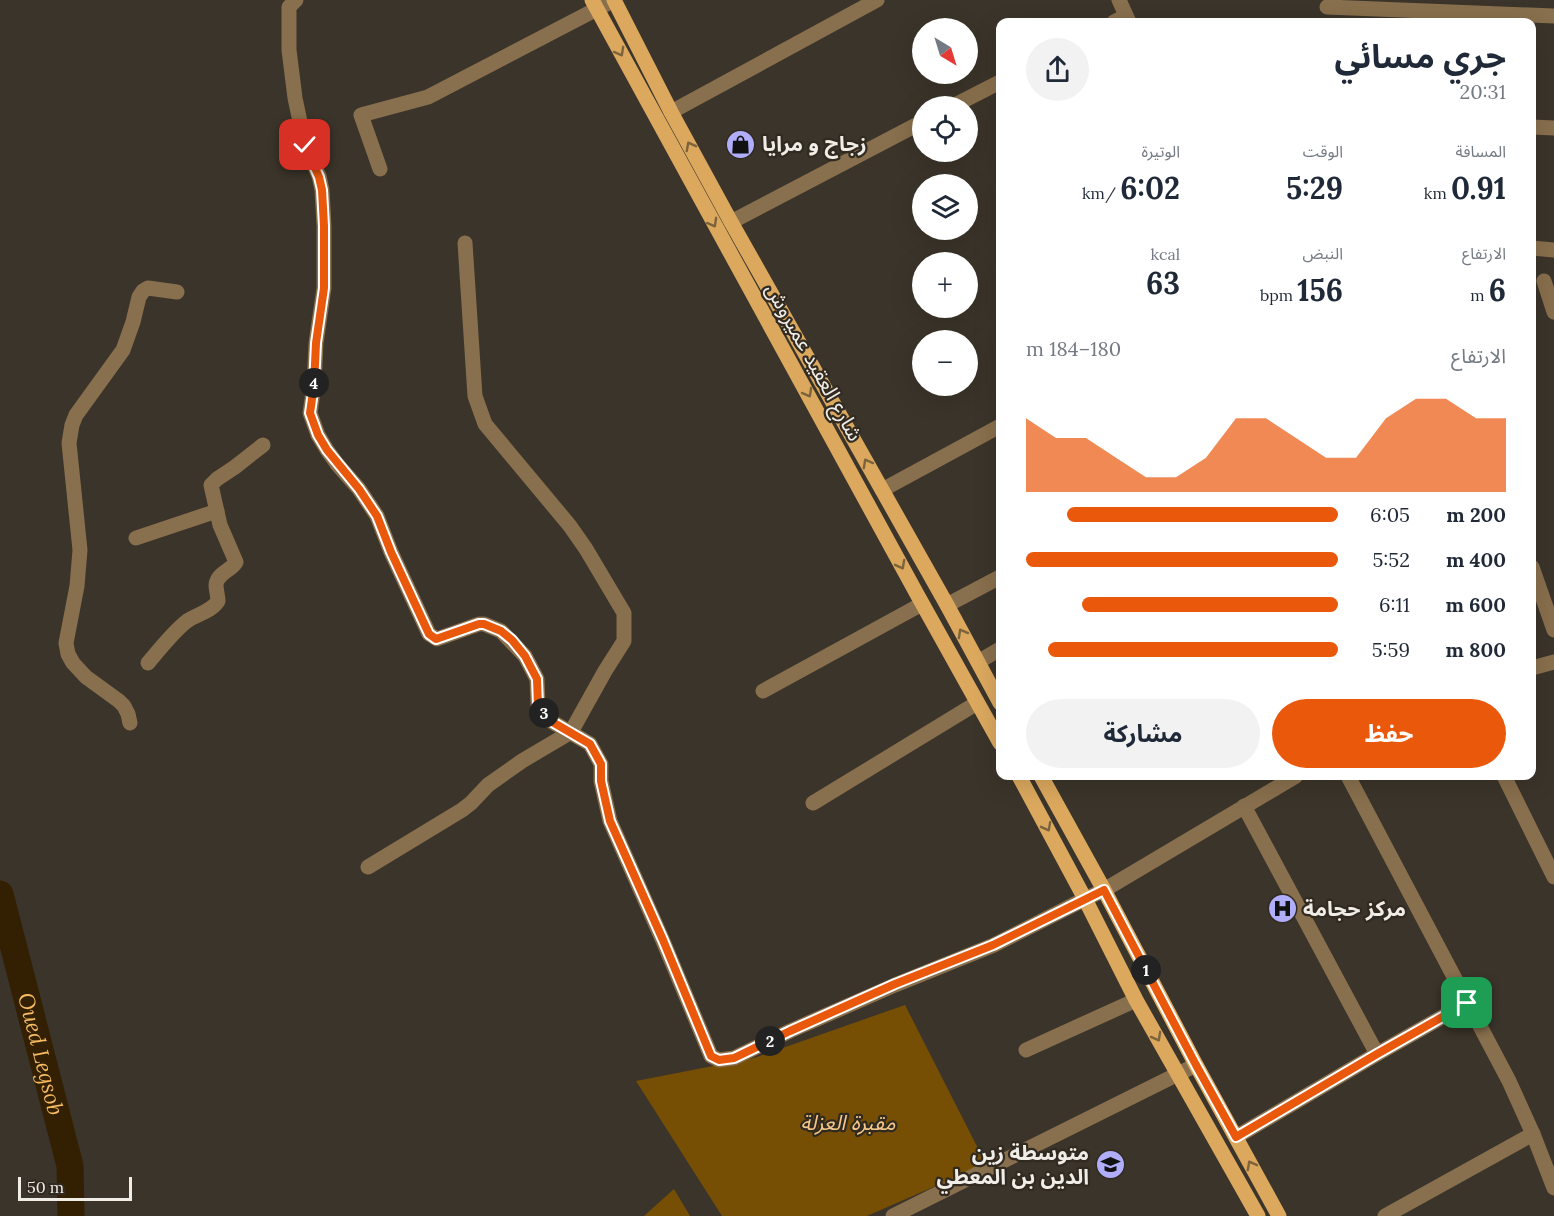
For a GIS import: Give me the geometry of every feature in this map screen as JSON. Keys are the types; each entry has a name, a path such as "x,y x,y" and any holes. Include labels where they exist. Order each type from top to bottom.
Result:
{"main road":[{"name":"شارع العقيد عميروش","path":"614,0 731,222 996,696"},
{"name":"شارع العقيد عميروش","path":"595,5 996,736"},
{"path":"1021,780 1085,898 1136,1000 1258,1216"},
{"path":"1043,780 1279,1216"}],"street":[{"path":"296,0 289,7 289,50 295,98 305,145 322,190 324,226 324,288 316,343 310,413 313,423 327,450 359,489 377,516 429,634 436,639 479,624 501,631 512,640 531,665 537,679 538,705 549,720 590,744 601,764 601,781 610,821 663,940 708,1052 714,1059 734,1058 895,984 993,945 1104,890 1289,780"},
{"path":"380,169 361,115 428,97 595,5 614,0"},
{"path":"671,112 877,0"},
{"path":"1119,0 1123,18"},
{"path":"1326,4 1554,16"},
{"path":"973,96 996,84"},
{"path":"731,222 912,127"},
{"path":"1536,127 1554,128"},
{"path":"368,867 462,810 488,784 571,732 624,642 624,613 586,549 570,526 486,424 475,396 465,243"},
{"path":"1536,248 1554,250"},
{"path":"1543,282 1554,312"},
{"path":"130,723 124,706 86,678 68,654 66,643 77,586 80,550 69,443 76,415 123,350 143,291 148,288 177,292"},
{"path":"882,490 996,428"},
{"path":"148,663 188,621 213,607 218,601 216,587 218,579 235,565 236,558 220,525 211,485 263,445"},
{"path":"136,538 217,511"},
{"path":"947,605 996,578"},
{"path":"1536,578 1554,630"},
{"path":"763,691 922,604"},
{"path":"978,662 996,651"},
{"path":"1536,667 1554,662"},
{"path":"813,803 977,702"},
{"path":"1350,780 1509,1081 1554,1188"},
{"path":"1506,780 1554,877"},
{"path":"1244,806 1377,1054"},
{"path":"1026,1050 1136,1000"},
{"path":"1236,1137 1467,1003"},
{"path":"893,1216 1196,1065"},
{"path":"1385,1216 1533,1134"}],"green space":[{"name":"مقبرة العزلة","path":"905,1005 986,1164 867,1216 722,1216 636,1081 754,1058"},
{"path":"674,1189 690,1216 644,1216"}],"waterway":[{"name":"Oued Legsob","path":"0,894 70,1166 71,1216"}],"place":[{"name":"زجاج و مرايا","path":"741,144"},
{"name":"مركز حجامة","path":"1282,909"},
{"name":"متوسطة زين الدين بن المعطي","path":"1110,1165"}],"route":[{"path":"305,145 319,177 324,226 324,288 316,343 310,413 318,435 377,516 429,634 436,639 479,624 501,631 512,640 531,665 537,679 538,705 549,720 590,744 601,764 601,781 610,821 663,940 708,1052 714,1059 734,1058 895,984 993,945 1104,890 1236,1137 1467,1003"}]}
